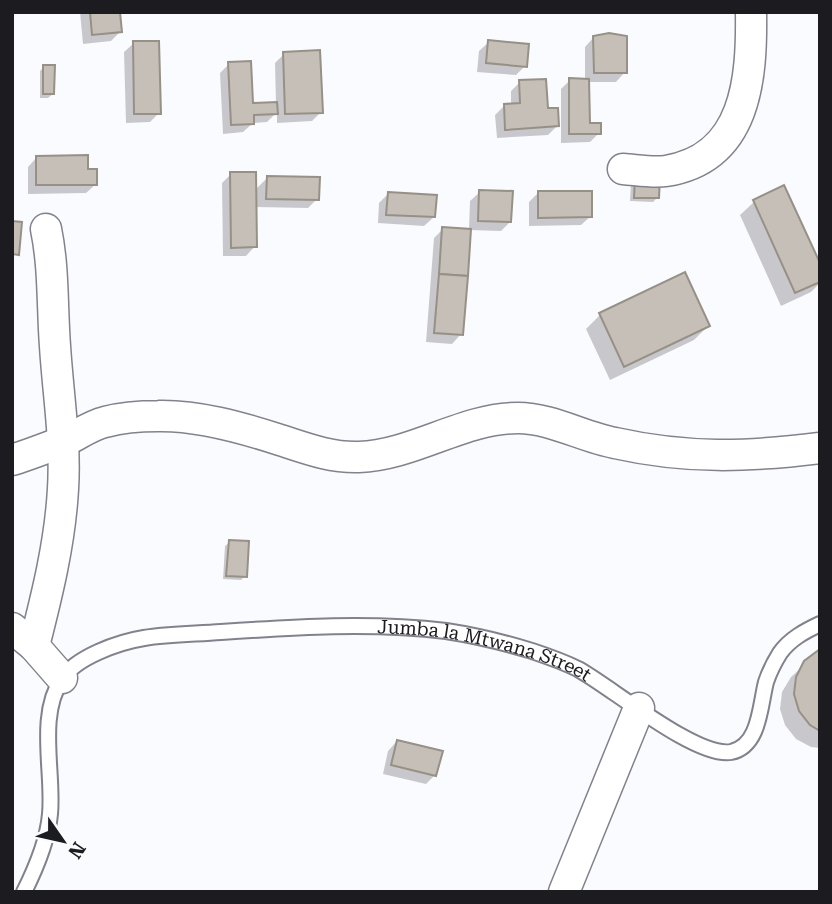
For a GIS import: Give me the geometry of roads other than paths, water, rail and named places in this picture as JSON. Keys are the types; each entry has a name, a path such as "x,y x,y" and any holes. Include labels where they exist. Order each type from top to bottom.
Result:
{"street":[{"path":"623,169 664,172 694,164 721,142 737,118 747,91 751,12"},
{"path":"46,229 52,266 55,345 64,441 63,490 49,590 23,637 62,678"},
{"path":"12,460 105,422 158,415 233,427 339,457 384,454 494,421 519,418 544,422 593,439 652,451 714,457 775,454 820,447"},
{"path":"564,892 639,708"}],"lane":[{"name":"Jumba la Mtwana Street","path":"62,678 83,661 109,647 144,638 286,627 371,626 448,632 530,651 576,668 682,737 712,750 730,752 743,746 754,732 766,680 781,652 799,634 820,624"},
{"path":"24,892 34,872 50,815 49,721 62,678"}]}
